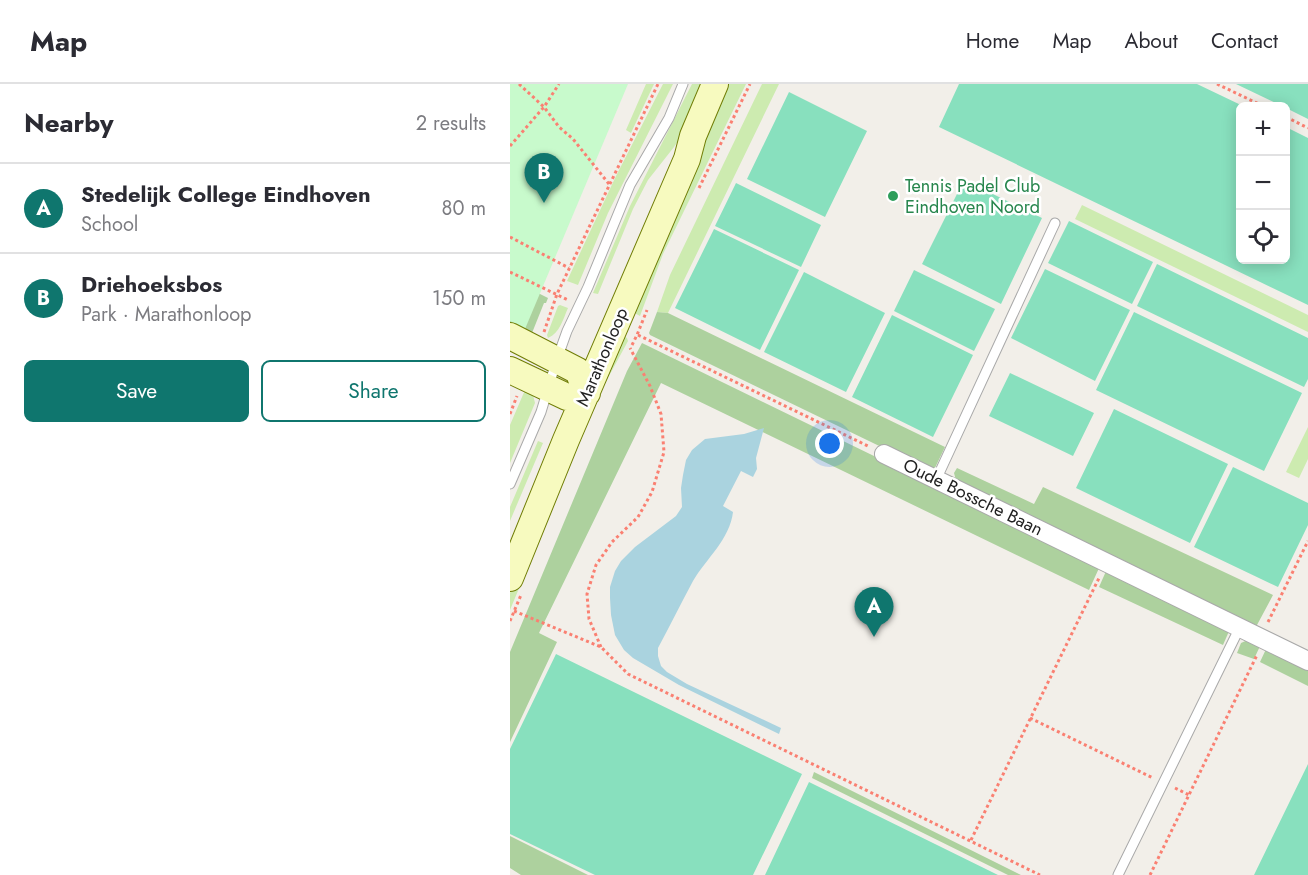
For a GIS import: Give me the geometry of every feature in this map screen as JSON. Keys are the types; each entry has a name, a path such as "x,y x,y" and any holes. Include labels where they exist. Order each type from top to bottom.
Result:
{"main road":[{"name":"Marathonloop","path":"510,533 568,382 687,159 693,136 716,84"},
{"path":"510,336 568,382"},
{"path":"510,370 568,382"},
{"name":"Marathonloop","path":"510,578 566,440 568,382"}],"street":[{"name":"Oude Bossche Baan","path":"885,454 1308,661"}],"lane":[{"name":"Marathonloop","path":"510,484 541,412 568,382 567,331 588,288 630,185 669,118 683,84"},
{"path":"936,480 1055,223"},
{"path":"1118,875 1240,627"}],"path":[{"path":"519,84 573,139 609,184"},
{"path":"510,146 544,107 559,84"},
{"path":"510,272 557,294 658,84"},
{"path":"697,194 750,84"},
{"path":"1217,84 1255,102"},
{"path":"1290,119 1308,128"},
{"path":"510,237 569,268"},
{"name":"Marathonloop","path":"637,334 650,303"},
{"name":"Oude Bossche Baan","path":"637,334 885,454"},
{"path":"601,647 588,610 587,594 593,574 596,565 612,542 638,517 652,492 664,452 661,414 650,386 630,348"},
{"path":"1150,875 1308,542"},
{"path":"971,840 1106,562"},
{"path":"514,611 601,647 628,674 1040,875"},
{"path":"1030,718 1189,795"}],"green space":[{"path":"510,84 628,84 525,329 510,321"},
{"path":"646,84 654,84 631,133 626,130"},
{"path":"663,84 673,84 608,213 578,285 567,281 616,176"},
{"path":"692,84 707,84 688,126 648,180 633,209 598,294 593,293 630,206"},
{"path":"725,84 746,84 663,254 640,316 629,310"},
{"path":"762,84 779,84 668,313 657,312 670,275"},
{"path":"959,84 1197,84 1236,103 1236,264 1290,264 1290,129 1308,138 1308,305 939,127"},
{"path":"1236,84 1308,84 1308,119 1290,110 1290,102 1274,102"},
{"path":"789,92 867,131 825,217 747,179"},
{"path":"964,180 1042,218 1001,304 922,264"},
{"path":"736,183 821,225 801,267 715,226"},
{"path":"1082,205 1308,315 1308,332 1075,219"},
{"path":"1069,221 1153,262 1132,304 1048,263"},
{"path":"714,229 799,270 760,350 675,308"},
{"path":"1157,264 1308,338 1308,379 1304,387 1137,306"},
{"path":"1045,269 1130,310 1095,381 1011,338"},
{"path":"914,270 995,309 974,351 894,311"},
{"path":"804,272 885,313 846,392 764,352"},
{"path":"510,279 548,298 530,338 510,328"},
{"path":"560,305 568,308 558,329 548,338 547,335"},
{"path":"657,312 668,313 945,447 933,472 650,335"},
{"path":"1134,312 1302,393 1264,471 1096,390"},
{"path":"892,315 973,355 933,437 852,397"},
{"path":"619,333 628,341 602,389 510,610 510,593"},
{"path":"642,343 1100,566 1089,590 661,383 539,633 557,642 510,742 510,652 627,371"},
{"path":"1010,373 1094,413 1073,456 989,416"},
{"path":"525,390 533,395 535,403 510,463 510,425"},
{"path":"1114,409 1228,464 1190,543 1076,488"},
{"path":"1308,427 1308,459 1299,478 1286,472"},
{"path":"538,441 543,443 510,521 510,507"},
{"path":"1233,467 1308,503 1308,525 1278,587 1194,547"},
{"path":"957,468 1034,504 1043,487 1273,595 1257,625 1249,626 957,484 954,473"},
{"path":"1107,569 1230,629 1223,645 1099,587"},
{"path":"1250,639 1261,644 1254,659 1237,653 1241,643"},
{"path":"1267,647 1308,667 1308,686 1260,662"},
{"path":"556,654 802,774 753,875 595,875 510,834 510,749"},
{"path":"1308,764 1308,875 1254,875"},
{"path":"814,772 1021,875 1008,875 812,778"},
{"path":"809,782 998,875 765,875"},
{"path":"510,836 588,875 521,875 510,868"}],"water":[{"path":"764,428 756,458 757,469 753,477 741,471 723,506 733,512 727,531 693,581 658,648 658,656 661,666 667,672 687,684 781,728 779,734 679,685 633,658 624,650 615,635 610,598 610,587 621,561 635,547 676,516 682,507 683,475 686,460 692,450 705,439 744,434"}],"place":[{"name":"Tennis Padel Club Eindhoven Noord","path":"893,196"},
{"name":"Driehoeksbos","path":"544,203"},
{"name":"Stedelijk College Eindhoven","path":"874,637"}]}
